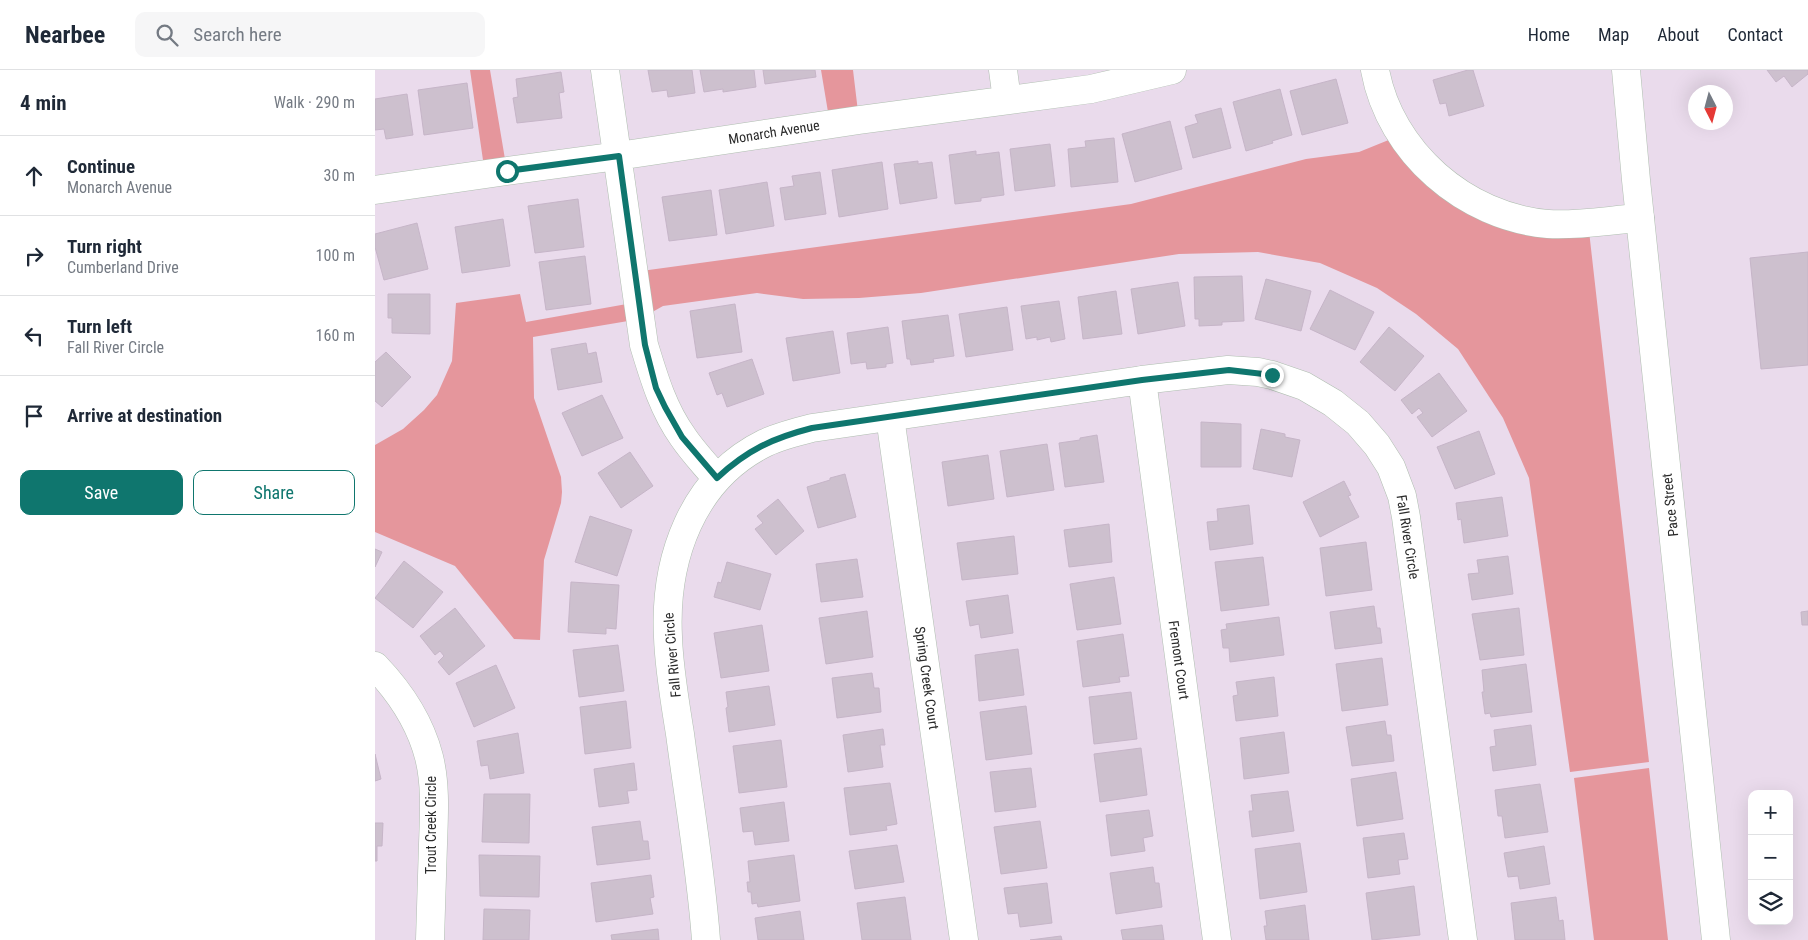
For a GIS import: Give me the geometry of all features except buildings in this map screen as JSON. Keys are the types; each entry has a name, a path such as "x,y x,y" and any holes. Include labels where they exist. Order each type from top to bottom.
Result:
{"street":[{"path":"605,70 645,345 656,388 682,437 717,478"},
{"path":"1003,70 1007,100"},
{"name":"Monarch Avenue","path":"375,190 859,120 1091,89 1172,70"},
{"path":"1375,70 1384,102 1401,135 1424,165 1464,197 1485,208 1513,218 1549,224 1640,218"},
{"name":"Pace Street","path":"1626,70 1716,940"},
{"name":"Fall River Circle","path":"706,940 670,663 668,610 673,566 683,532 693,511 717,478 749,452 766,443 786,434 812,428 1142,380 1229,370 1257,372 1284,378 1319,394 1348,414 1369,435 1391,467 1402,496 1406,517 1463,940"},
{"name":"Fremont Court","path":"1142,380 1217,940"},
{"name":"Spring Creek Court","path":"890,417 964,940"},
{"name":"Trout Creek Circle","path":"375,666 393,686 411,713 419,728 429,757 434,792 430,940"}],"shaded area":[{"path":"470,70 490,70 507,171 485,174"},
{"path":"821,70 853,70 859,120 830,124"},
{"path":"1401,135 1464,197 1588,222 1649,762 1570,772 1529,478 1503,418 1458,349 1416,314 1377,288 1320,263 1258,252 1179,254 921,293 859,298 803,299 757,293 663,306 640,319 533,337 534,398 561,477 562,492 561,503 544,560 540,640 514,639 455,566 375,532 375,445 403,429 437,395 452,361 456,303 520,294 526,322 638,302 634,272 1131,204 1306,159 1359,152"},
{"path":"1649,768 1668,940 1594,940 1574,778"}],"route":[{"path":"507,171 619,156 639,311 656,388 682,437 717,478 749,452 766,443 786,434 812,428 1142,380 1229,370 1272,375"}]}
